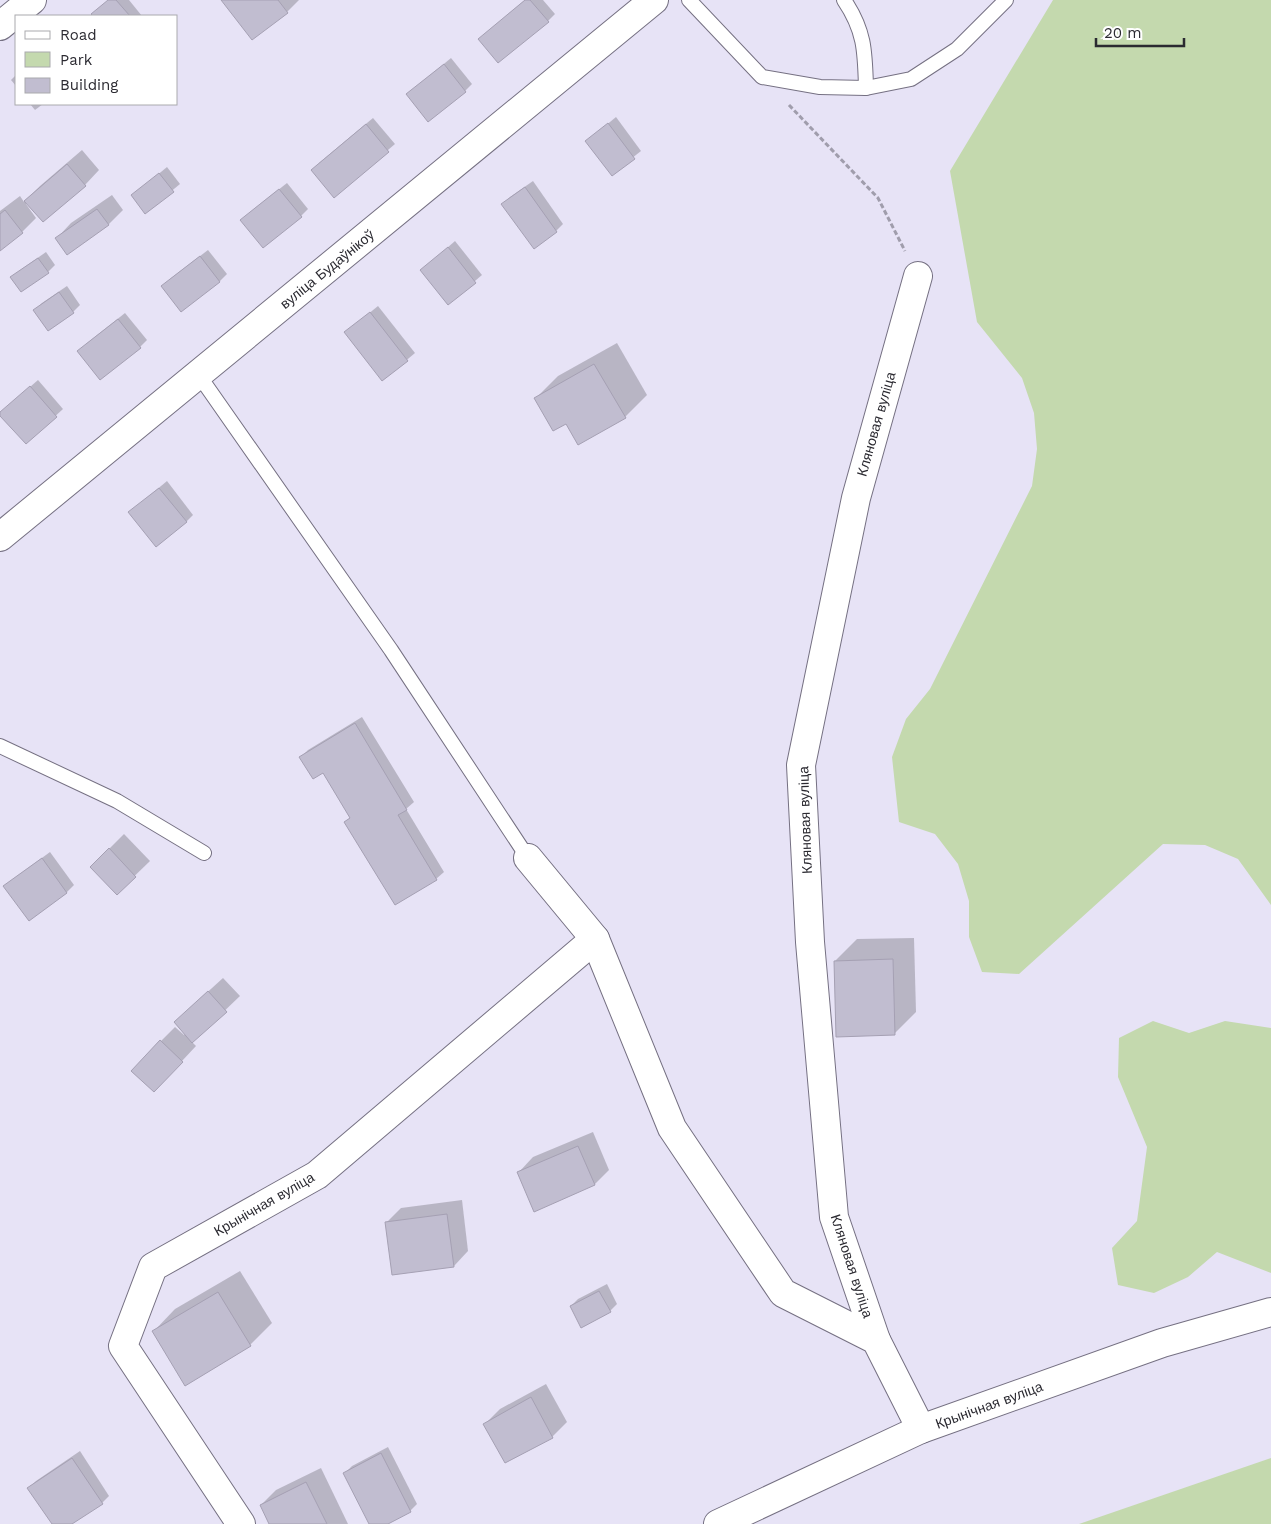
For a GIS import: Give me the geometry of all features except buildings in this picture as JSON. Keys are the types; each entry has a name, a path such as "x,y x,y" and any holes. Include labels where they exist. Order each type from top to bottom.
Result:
{"street":[{"path":"0,26 32,0"},
{"name":"вуліца Будаўнікоў","path":"0,537 654,0"},
{"name":"Кляновая вуліца","path":"918,276 856,498 801,765 810,942 834,1217 876,1340 922,1429"},
{"path":"528,858 595,939 672,1128 783,1293 876,1340"},
{"name":"Крынічная вуліца","path":"241,1524 123,1346 152,1267 317,1175 595,939"},
{"name":"Крынічная вуліца","path":"718,1524 922,1429 1162,1342 1271,1312"}],"lane":[{"path":"689,0 762,77 820,87 866,88 911,79 957,49 1006,0"},
{"path":"844,0 859,26 865,52 866,88"},
{"path":"198,374 391,650 528,858"},
{"path":"0,746 117,802 204,853"}],"path":[{"path":"762,77 878,198 918,276"}],"green space":[{"path":"1053,0 1271,0 1271,905 1238,859 1205,845 1163,844 1019,974 982,972 969,937 969,901 958,864 935,834 899,822 892,757 906,719 930,689 1032,486 1037,449 1034,413 1022,378 977,322 950,171"},
{"path":"1153,1021 1189,1033 1225,1021 1271,1028 1271,1273 1217,1252 1188,1277 1154,1293 1118,1285 1112,1248 1137,1221 1147,1147 1118,1077 1119,1038"},
{"path":"1271,1458 1271,1524 1079,1524"}]}
